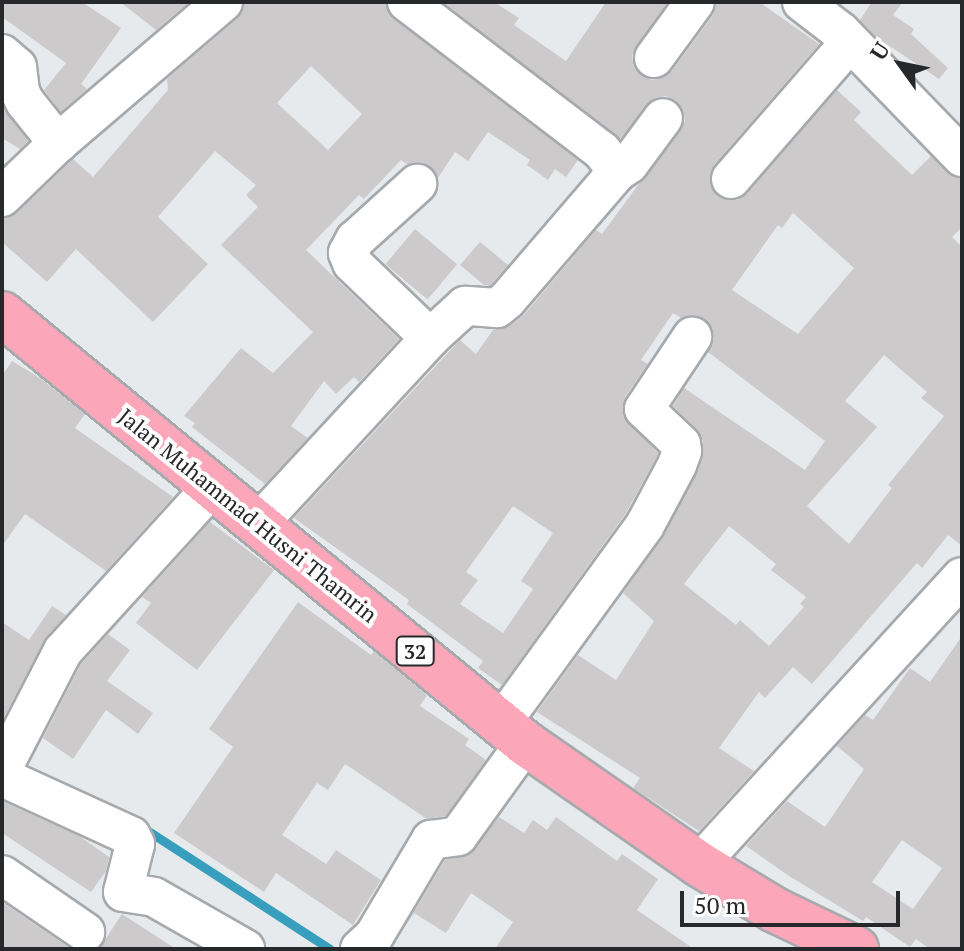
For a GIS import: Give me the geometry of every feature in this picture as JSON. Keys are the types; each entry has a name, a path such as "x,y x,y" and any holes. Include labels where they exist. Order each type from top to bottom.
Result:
{"highway":[{"name":"Jalan Muhammad Husni Thamrin","path":"2,314 514,733 699,864 775,910 856,949"}],"street":[{"path":"2,197 58,143 223,2"},
{"path":"407,2 602,151 617,172"},
{"path":"654,58 695,2"},
{"path":"802,2 850,42 962,157"},
{"path":"731,179 850,42"},
{"path":"2,54 17,67 20,92 25,102 58,143"},
{"path":"258,524 430,338 465,306 497,308 507,300 617,172 629,164 663,118"},
{"path":"417,184 355,240 348,253 352,263 430,338"},
{"path":"360,949 374,936 431,840 458,836 514,733 645,525 682,451 681,444 644,409 692,337"},
{"path":"139,894 132,854 135,844 131,836 4,767 63,651 213,486"},
{"path":"699,864 962,577"},
{"path":"2,875 78,940 139,894"},
{"path":"139,894 245,949"}],"building":[{"path":"2,2 82,2 121,28 81,84 87,89 61,112 44,90 66,63 2,17"},
{"path":"120,2 189,2 156,30"},
{"path":"244,2 385,2 394,19 578,160 566,177 555,169 548,180 527,165 530,160 488,132 468,161 455,152 438,178 424,163 408,165 401,160 364,199 359,195 306,250 399,339 359,382 354,377 336,394 324,381 291,426 308,438 265,484 192,427 195,423 184,416 241,348 273,373 313,332 221,245 258,207 246,195 256,185 215,151 158,217 208,264 153,322 76,249 47,282 2,242 2,219 17,213 73,159 93,177 168,90 167,79 237,19","holes":["311,66 362,114 328,150 277,103"]},
{"path":"443,2 494,2 519,18 514,25 566,61 606,2 668,2 632,55 634,68 652,80 672,71 713,15 717,2 759,2 819,44 714,165 710,185 717,196 737,200 747,194 837,90 861,112 854,120 912,175 931,156 947,173 962,178 962,227 952,237 962,247 962,546 948,535 922,568 917,563 812,684 793,667 765,698 759,692 719,748 754,771 699,831 633,788 640,778 537,712 578,655 616,680 654,621 623,593 664,535 703,458 703,441 697,429 673,406 684,388 805,470 825,441 708,352 714,338 705,319 693,315 681,318 673,313 641,360 648,364 625,397 623,416 658,453 657,456 626,513 502,685 478,668 483,661 407,604 409,600 294,518 460,340 476,354 493,330 510,326 524,315 596,230 602,234 685,121 683,110 677,101 666,96 655,98 620,139","holes":["793,213 854,268 798,334 732,290 778,225 782,228","884,355 927,392 921,398 944,416 888,485 892,488 849,544 807,506 877,427 845,401","513,506 553,533 521,581 533,589 503,633 460,604 478,580 466,572","729,526 776,564 771,570 806,597 800,604 804,607 769,646 740,620 736,625 684,584"]},
{"path":"872,2 903,2 893,15 914,29 911,34 948,68 939,79 876,37 860,20"},
{"path":"2,105 28,141 20,149 2,138"},
{"path":"415,229 457,264 428,300 385,264"},
{"path":"480,242 508,265 490,286 484,285 460,265"},
{"path":"12,361 40,378 85,414 75,428 173,497 106,571 25,514 2,546 2,376"},
{"path":"210,522 274,570 197,670 136,623 151,603 142,597"},
{"path":"298,602 371,655 374,651 427,695 420,706 469,739 465,745 486,760 446,816 427,819 345,764 328,790 317,783 282,835 326,864 336,850 381,880 353,925 276,873 264,892 174,833 233,747 209,729"},
{"path":"52,606 66,615 44,641 2,721 2,622 29,640"},
{"path":"108,634 130,650 107,681 153,713 138,734 106,710 73,759 43,738 81,664"},
{"path":"962,636 962,949 930,949 916,939 910,947 866,917 863,921 789,876 746,846 787,801 825,827 864,769 837,746 865,715 873,720 910,668 930,682","holes":["902,840 942,868 913,909 872,882"]},
{"path":"2,801 79,836 109,857 106,871 91,892 2,833"},
{"path":"499,817 524,833 533,820 547,830 556,817 617,861 622,854 658,879 637,910 694,949 495,949 513,922 471,893 446,933 414,913 406,925 445,860 470,854"},
{"path":"2,902 27,919 71,949 2,949"},
{"path":"122,914 176,949 99,949"}],"waterway":[{"path":"142,827 330,949"}]}
